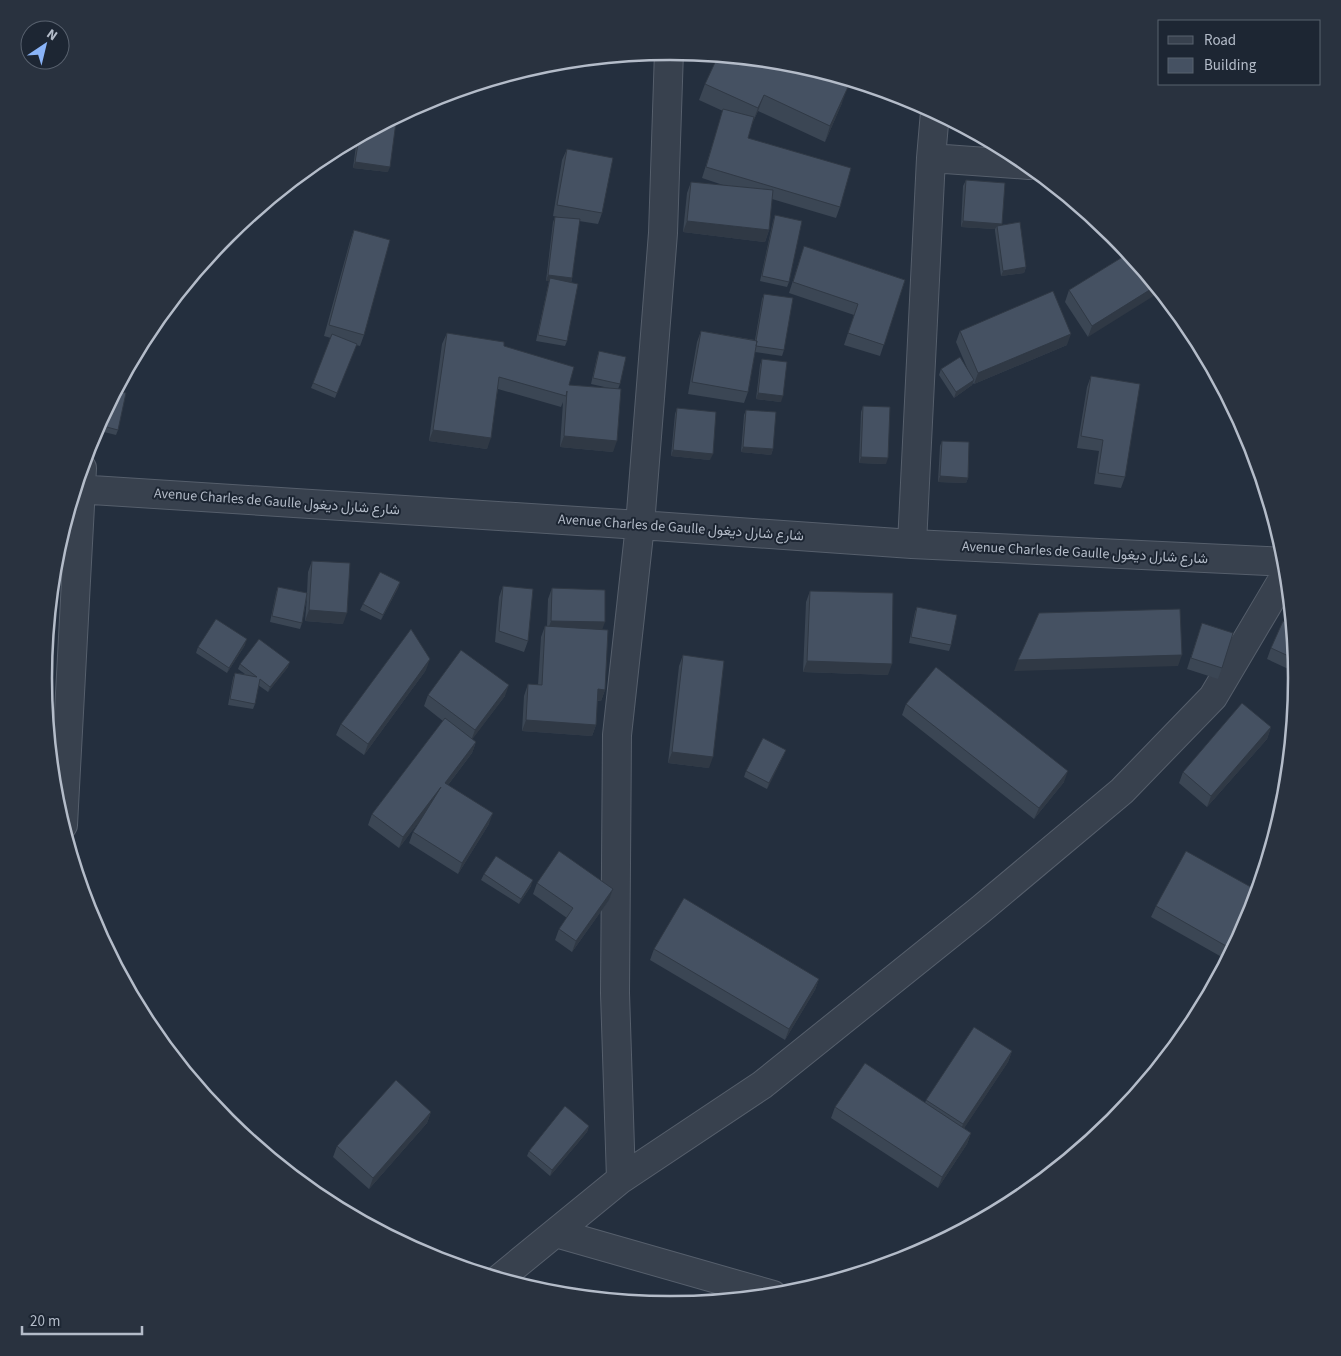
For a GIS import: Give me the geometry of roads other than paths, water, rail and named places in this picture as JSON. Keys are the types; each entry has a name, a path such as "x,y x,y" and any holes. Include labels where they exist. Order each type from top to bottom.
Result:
{"street":[{"path":"621,1179 615,993 617,735 640,525 663,233 669,60"},
{"path":"912,544 934,119"},
{"path":"931,158 1014,164"},
{"name":"Avenue Charles de Gaulle شارع شارل ديغول","path":"84,482 912,544 1278,562"},
{"path":"64,800 79,500"},
{"path":"506,1273 621,1179 762,1085 980,910 1122,791 1213,697 1281,582"},
{"path":"556,1233 756,1290"}]}
